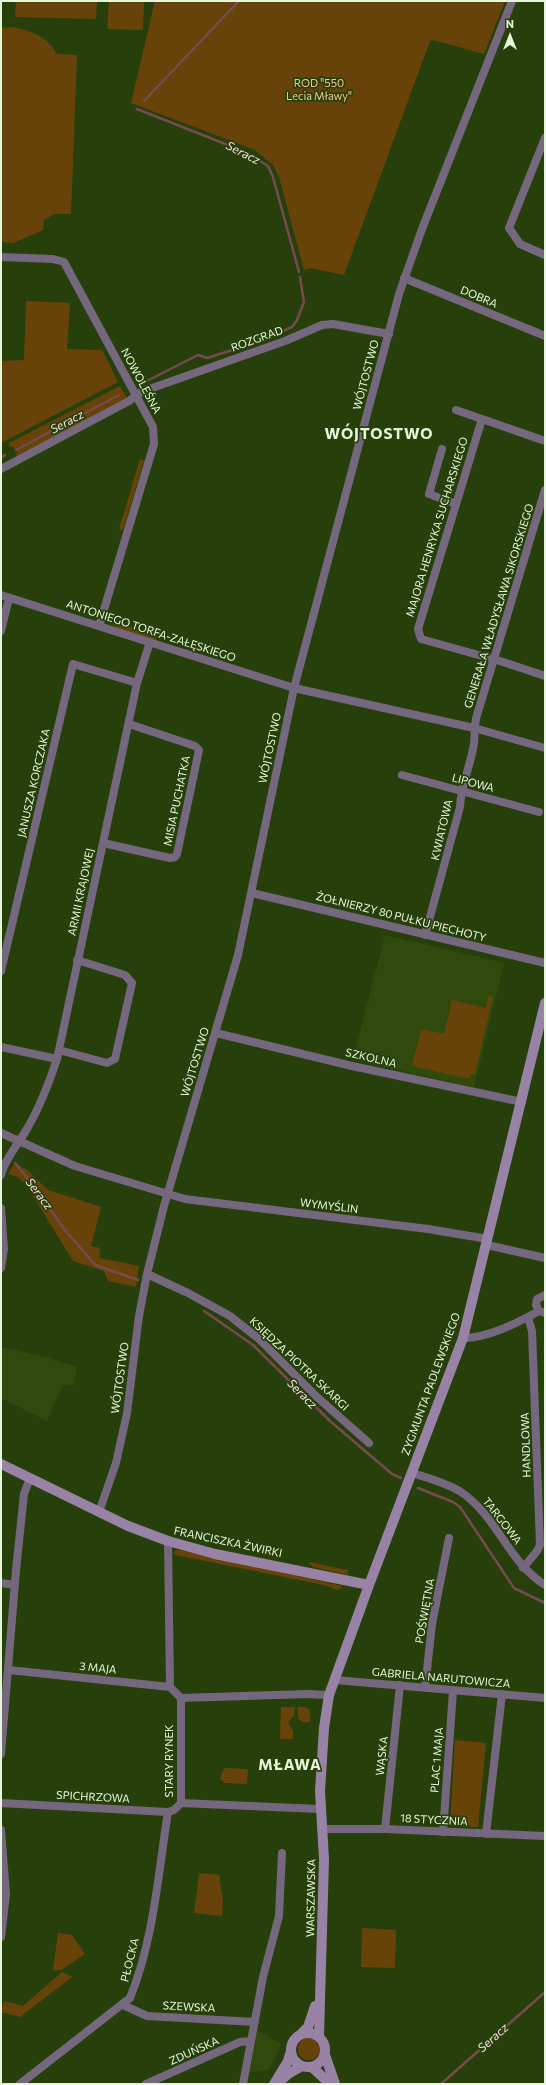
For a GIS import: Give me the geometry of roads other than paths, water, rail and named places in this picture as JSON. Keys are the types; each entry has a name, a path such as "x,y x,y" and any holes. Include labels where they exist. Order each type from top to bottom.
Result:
{"main road":[{"name":"ZYGMUNTA PADLEWSKIEGO","path":"320,1809 322,1744 329,1695 368,1585 463,1338 545,1003"},
{"name":"FRANCISZKA ŻWIRKI","path":"1,1464 99,1512 168,1541 215,1554 368,1585"},
{"name":"WARSZAWSKA","path":"319,2036 324,1859 320,1809"},
{"name":"WARSZAWSKA","path":"302,2033 311,2018 321,1987"},
{"path":"274,2084 288,2061 294,2040 302,2033 308,2032 319,2036 324,2041 326,2048 325,2055 320,2063 307,2066 288,2074 277,2084"},
{"path":"291,2051 294,2060 307,2066 330,2084"},
{"path":"325,2055 335,2084"}],"street":[{"name":"WÓJTOSTWO","path":"99,1512 116,1463 126,1413 139,1316 147,1274 168,1195 238,955 294,688 404,278 512,1"},
{"path":"545,138 509,228 520,244 545,255"},
{"name":"NOWOLEŚNA","path":"1,257 53,259 64,262 153,428 154,444 100,626"},
{"name":"DOBRA","path":"404,278 545,336"},
{"name":"ROZGRAD","path":"1,469 136,396 285,341 322,325 333,324 389,334"},
{"path":"456,410 545,441"},
{"name":"MAJORA HENRYKA SUCHARSKIEGO","path":"482,419 418,629 422,639 493,659"},
{"path":"442,449 429,494 456,504"},
{"name":"GENERAŁA WŁADYSŁAWA SIKORSKIEGO","path":"474,728 493,659 545,490"},
{"path":"1,631 5,596"},
{"name":"ANTONIEGO TORFA-ZAŁĘSKIEGO","path":"5,596 294,688 474,728 545,748"},
{"name":"ARMII KRAJOWEJ","path":"1,1175 18,1141 27,1130 43,1100 57,1059 137,683 150,642"},
{"path":"493,659 545,676"},
{"name":"JANUSZA KORCZAKA","path":"1,972 73,664 137,683"},
{"name":"MISIA PUCHATKA","path":"103,843 170,858 175,857 179,846 199,750 195,746 129,724"},
{"name":"KWIATOWA","path":"425,935 460,807 460,790 474,742 474,728"},
{"name":"LIPOWA","path":"402,775 539,812"},
{"name":"ŻOŁNIERZY 80 PUŁKU PIECHOTY","path":"252,893 545,963"},
{"path":"59,1050 107,1063 114,1059 132,983 125,975 77,960"},
{"name":"SZKOLNA","path":"216,1033 352,1066 522,1102"},
{"path":"1,1047 57,1059"},
{"name":"WYMYŚLIN","path":"1,1133 75,1166 185,1199 428,1229 487,1242 545,1258"},
{"path":"1,1208 4,1249 1,1268"},
{"name":"KSIĘDZA PIOTRA SKARGI","path":"147,1274 188,1293 230,1316 259,1339 317,1397 369,1443"},
{"path":"463,1338 474,1338 542,1312 536,1302 540,1297 545,1295"},
{"name":"HANDLOWA","path":"523,1568 540,1545 532,1338 528,1317"},
{"name":"TARGOWA","path":"412,1473 448,1485 461,1492 472,1501 488,1518 523,1568 531,1576 545,1585"},
{"path":"1,1754 24,1494 30,1478"},
{"name":"POŚWIĘTNA","path":"425,1688 432,1624 449,1538"},
{"path":"168,1541 170,1687 181,1698 307,1694 329,1695"},
{"path":"1,1583 15,1585"},
{"name":"3 MAJA","path":"9,1670 170,1687"},
{"name":"GABRIELA NARUTOWICZA","path":"335,1680 545,1698"},
{"name":"WĄSKA","path":"385,1829 400,1685"},
{"name":"PLAC 1 MAJA","path":"443,1832 453,1691"},
{"path":"486,1834 502,1694"},
{"name":"STARY RYNEK","path":"181,1698 181,1803 320,1809"},
{"name":"SPICHRZOWA","path":"1,1803 168,1812"},
{"path":"168,1812 174,1810 181,1803"},
{"name":"PŁOCKA","path":"20,2084 123,2005 130,1998 136,1982 152,1914 168,1812"},
{"name":"18 STYCZNIA","path":"322,1829 385,1829 545,1836"},
{"path":"1,1830 6,1894 1,1937"},
{"path":"243,2084 263,1977 280,1916 282,1853"},
{"name":"SZEWSKA","path":"123,2005 147,2016 255,2022"},
{"name":"ZDUŃSKA","path":"146,2084 240,2042 251,2041"}],"waterway":[{"name":"Seracz","path":"144,101 238,2"},
{"name":"Seracz","path":"137,109 248,153 268,166 273,177 299,272"},
{"name":"Seracz","path":"139,385 198,355 207,358 261,341 292,327 297,320 304,302 300,277"},
{"name":"Seracz","path":"16,450 119,395"},
{"name":"Seracz","path":"1,458 5,455"},
{"name":"Seracz","path":"15,1163 37,1190 64,1229 95,1265 138,1280"},
{"name":"Seracz","path":"204,1311 253,1345 330,1421 392,1474 401,1478"},
{"name":"Seracz","path":"418,1488 453,1502 460,1507 514,1588 545,1603"},
{"name":"Seracz","path":"441,2084 545,1992"}],"district":[{"name":"WÓJTOSTWO","path":"379,434"},
{"name":"MŁAWA","path":"290,1765"}],"park label":[{"name":"ROD \"550 Lecia Mławy\"","path":"319,89"}]}
